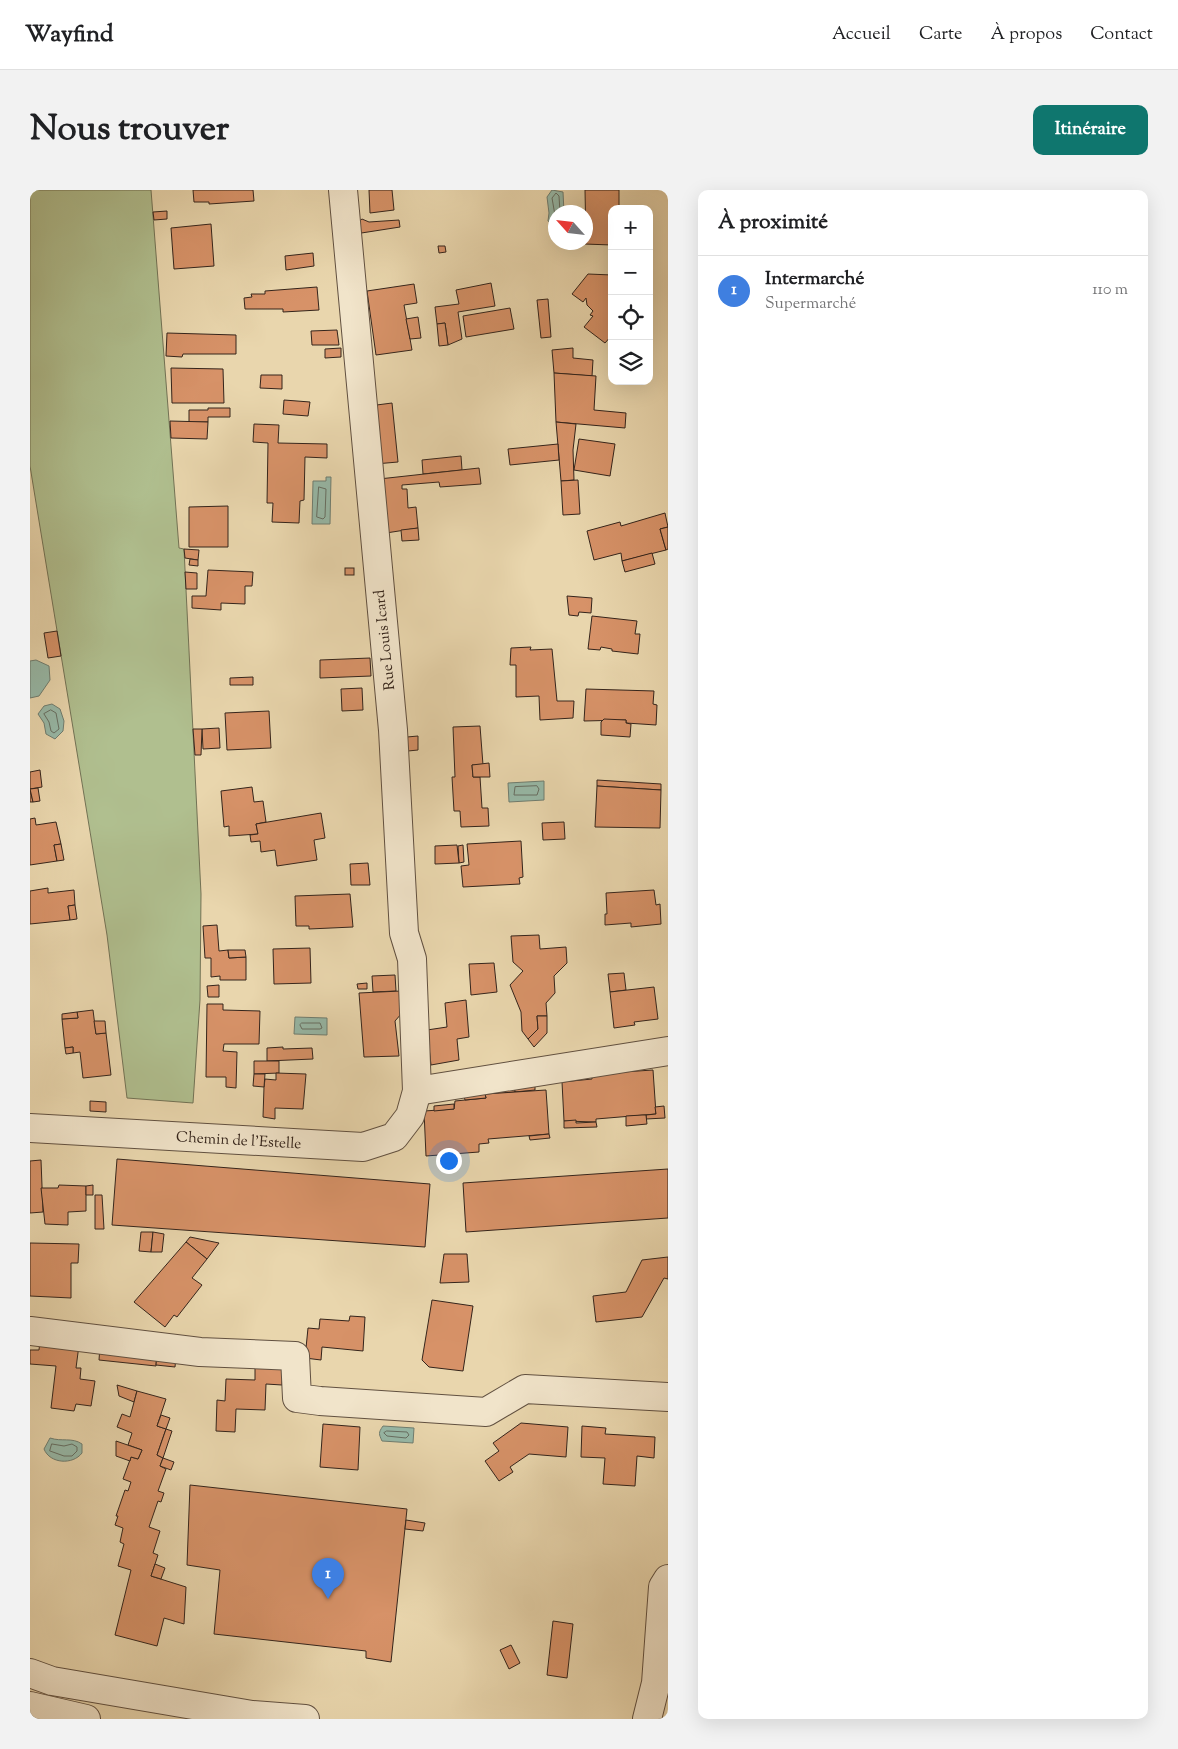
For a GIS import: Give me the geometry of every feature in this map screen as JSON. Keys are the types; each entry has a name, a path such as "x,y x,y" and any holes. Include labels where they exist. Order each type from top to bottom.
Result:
{"street":[{"name":"Rue Louis Icard","path":"343,190 393,730 404,932 412,959 418,1091"},
{"path":"418,1091 668,1051"},
{"name":"Chemin de l'Estelle","path":"30,1128 363,1147 394,1136 410,1116 418,1091"},
{"path":"30,1330 200,1352 295,1356 297,1398 320,1401 486,1412 525,1389 668,1397"},
{"path":"647,1719 656,1683 663,1587 668,1579"},
{"path":"30,1673 52,1681 241,1716 305,1719"},
{"path":"656,1683 668,1708"},
{"path":"30,1706 86,1719"}],"green space":[{"path":"30,190 151,190 179,548 184,549 201,894 200,1000 193,1103 127,1098 107,935 30,466"}],"water":[{"path":"552,190 563,192 564,205 548,205 547,197"},
{"path":"326,477 331,477 330,524 312,524 313,481 326,481"},
{"path":"36,660 49,666 50,680 39,696 30,698 30,661"},
{"path":"52,704 60,709 64,721 63,731 55,739 46,734 44,723 38,714 44,706"},
{"path":"544,781 544,800 509,802 508,783"},
{"path":"295,1017 327,1018 327,1035 294,1034"},
{"path":"383,1426 414,1428 413,1443 382,1441 379,1434"},
{"path":"50,1438 78,1442 82,1444 82,1453 73,1460 68,1461 51,1458 44,1449"}],"building":[{"path":"193,190 253,190 254,201 209,204 209,202 194,202"},
{"path":"369,190 392,190 394,210 370,213"},
{"path":"585,190 619,190 619,205 608,205 608,245 593,244 593,205 585,205"},
{"path":"167,211 167,219 154,220 153,212"},
{"path":"362,219 369,222 399,220 400,227 355,234 358,222"},
{"path":"211,224 214,266 174,269 171,228"},
{"path":"438,246 445,246 446,252 439,253"},
{"path":"313,253 314,266 286,270 285,256"},
{"path":"588,274 608,275 608,340 605,343 584,327 593,316 590,315 593,311 587,305 586,298 583,302 572,294"},
{"path":"491,283 495,306 458,312 462,339 448,345 445,323 437,324 435,307 459,304 456,290"},
{"path":"414,284 417,303 404,305 412,350 376,355 367,291"},
{"path":"317,287 319,310 283,312 283,309 245,309 244,298 252,297 251,294 265,294 265,291"},
{"path":"548,299 551,337 541,338 537,300"},
{"path":"510,308 514,329 466,337 463,316"},
{"path":"418,317 421,338 410,339 406,319"},
{"path":"445,323 448,345 439,346 437,324"},
{"path":"337,330 339,345 312,345 311,331"},
{"path":"167,333 236,335 236,354 183,354 182,357 166,356"},
{"path":"341,348 341,357 325,358 325,349"},
{"path":"573,348 573,358 593,360 592,376 554,373 552,350"},
{"path":"171,368 223,369 224,403 172,403"},
{"path":"554,373 596,376 594,410 626,413 625,428 556,422"},
{"path":"261,375 282,375 282,389 260,388"},
{"path":"284,400 310,402 308,416 283,414"},
{"path":"392,403 398,462 375,464 369,406"},
{"path":"208,408 230,408 230,417 208,417 208,422 189,422 189,410 208,410"},
{"path":"170,421 208,422 207,439 171,438"},
{"path":"556,422 576,424 573,450 574,480 561,481"},
{"path":"254,424 279,425 278,443 327,444 327,458 305,457 304,500 300,501 299,523 272,522 273,503 267,503 268,443 253,442"},
{"path":"579,439 615,444 610,476 574,470"},
{"path":"558,444 559,460 510,465 508,449"},
{"path":"461,456 462,470 423,474 422,460"},
{"path":"479,468 481,484 440,487 439,482 402,485 402,489 407,489 408,508 416,507 418,528 386,533 379,479"},
{"path":"578,480 580,514 563,515 561,481"},
{"path":"228,506 228,547 189,547 189,507"},
{"path":"665,513 668,527 660,529 666,550 622,561 621,553 594,560 587,531 620,522 621,526"},
{"path":"668,527 668,549 666,550 660,529"},
{"path":"418,528 419,540 402,541 401,530"},
{"path":"184,549 199,550 198,560 185,558"},
{"path":"652,553 655,564 625,572 622,561"},
{"path":"190,559 198,560 198,566 189,565"},
{"path":"345,568 354,568 354,575 345,575"},
{"path":"208,570 253,572 252,586 245,586 245,604 221,603 221,610 192,608 192,596 206,596"},
{"path":"185,572 197,573 197,589 186,589"},
{"path":"567,596 592,598 591,613 579,612 578,616 569,615"},
{"path":"592,616 637,621 635,634 640,634 638,654 612,651 612,649 601,647 600,650 588,649"},
{"path":"57,631 61,656 48,658 44,633"},
{"path":"531,647 530,650 552,649 557,701 574,701 573,718 540,720 539,696 516,697 516,665 510,665 511,648"},
{"path":"370,658 371,676 320,678 320,660"},
{"path":"253,677 253,685 230,685 230,678"},
{"path":"362,688 363,710 342,711 341,689"},
{"path":"586,689 654,691 653,704 657,705 656,725 626,723 626,720 584,721"},
{"path":"269,711 271,748 227,750 225,713"},
{"path":"604,719 626,720 626,723 631,724 630,737 601,735 601,722"},
{"path":"480,726 483,765 472,765 473,777 480,777 482,808 488,808 489,826 461,827 460,811 454,811 452,777 455,777 453,727"},
{"path":"219,728 220,748 203,749 202,729"},
{"path":"193,729 202,729 201,755 195,755"},
{"path":"418,736 418,750 408,751 407,737"},
{"path":"489,763 490,777 473,777 472,765"},
{"path":"40,770 42,787 30,789 30,772"},
{"path":"597,780 661,784 661,790 597,786"},
{"path":"597,786 661,790 660,828 595,827"},
{"path":"252,787 254,802 263,801 266,822 256,824 258,834 229,836 229,826 224,827 221,791"},
{"path":"38,788 40,801 33,802 30,789"},
{"path":"30,789 33,802 30,802"},
{"path":"321,813 325,838 314,840 317,860 277,866 275,850 261,852 260,841 251,842 250,835 258,834 256,824"},
{"path":"35,818 36,825 56,822 61,844 54,845 57,861 30,865 30,819"},
{"path":"564,822 565,839 543,840 542,823"},
{"path":"521,841 523,877 519,878 520,884 463,887 461,866 469,865 467,844"},
{"path":"61,844 64,860 57,861 54,845"},
{"path":"457,845 459,863 435,864 435,846"},
{"path":"463,845 464,862 459,863 458,846"},
{"path":"368,863 370,885 351,885 350,864"},
{"path":"48,888 48,893 74,890 75,905 68,906 70,920 30,924 30,891"},
{"path":"654,890 656,905 660,904 661,924 631,927 631,923 605,925 605,914 607,914 606,893"},
{"path":"350,894 353,927 309,929 309,926 296,926 295,896"},
{"path":"75,905 77,919 70,920 68,906"},
{"path":"217,925 219,951 228,950 229,958 246,957 246,980 220,980 220,976 211,977 211,958 205,958 203,926"},
{"path":"539,935 540,949 566,947 567,963 554,976 555,993 546,1003 547,1016 537,1016 538,1029 528,1039 522,1031 521,1012 510,985 523,971 513,962 511,936"},
{"path":"310,948 311,983 274,984 273,949"},
{"path":"228,950 245,950 246,957 229,958"},
{"path":"494,963 497,992 471,995 469,964"},
{"path":"624,973 626,990 610,992 608,974"},
{"path":"395,975 396,991 373,992 372,976"},
{"path":"367,983 367,989 358,989 357,984"},
{"path":"219,985 219,997 208,997 207,986"},
{"path":"654,987 658,1019 634,1022 635,1025 614,1028 610,992"},
{"path":"401,991 402,1013 395,1021 399,1056 364,1057 359,993"},
{"path":"466,1000 469,1037 457,1039 459,1060 431,1065 427,1030 447,1027 445,1003"},
{"path":"207,1004 223,1004 223,1010 260,1011 259,1044 224,1044 223,1051 237,1052 236,1088 226,1087 226,1077 206,1077"},
{"path":"93,1010 96,1034 106,1033 111,1075 83,1078 80,1052 73,1053 73,1047 65,1048 62,1019 78,1018 77,1012"},
{"path":"77,1012 78,1018 62,1019 62,1014"},
{"path":"537,1016 547,1016 547,1033 534,1047 528,1039 538,1029"},
{"path":"94,1021 105,1021 106,1033 96,1034"},
{"path":"73,1047 73,1053 66,1054 65,1048"},
{"path":"283,1047 283,1049 312,1048 313,1059 267,1061 267,1048"},
{"path":"254,1061 279,1061 279,1073 254,1074"},
{"path":"653,1070 656,1114 596,1119 596,1122 564,1121 562,1082 592,1079 592,1074"},
{"path":"276,1073 306,1074 303,1109 275,1108 275,1119 263,1117 265,1079 276,1080"},
{"path":"254,1074 265,1074 264,1087 253,1086"},
{"path":"535,1086 535,1090 515,1092 514,1087"},
{"path":"514,1087 515,1092 495,1094 494,1089"},
{"path":"546,1090 549,1134 488,1139 489,1143 479,1144 479,1152 426,1156 424,1111 454,1109 455,1101 486,1098 485,1094"},
{"path":"485,1094 486,1098 465,1100 464,1096"},
{"path":"90,1101 106,1102 106,1112 90,1111"},
{"path":"454,1104 454,1109 434,1111 434,1106"},
{"path":"664,1106 665,1118 646,1119 646,1115 656,1114 655,1107"},
{"path":"646,1115 647,1124 626,1126 626,1116"},
{"path":"576,1120 576,1123 596,1122 597,1127 564,1128 564,1121"},
{"path":"549,1134 550,1138 530,1140 529,1136"},
{"path":"117,1159 430,1184 425,1247 112,1225"},
{"path":"41,1160 43,1212 30,1213 30,1161"},
{"path":"668,1169 668,1218 466,1232 463,1183"},
{"path":"59,1185 86,1186 86,1211 68,1212 68,1225 45,1224 41,1188 58,1188"},
{"path":"93,1185 93,1195 86,1195 86,1186"},
{"path":"95,1195 102,1195 104,1229 95,1229"},
{"path":"141,1232 153,1232 151,1252 139,1251"},
{"path":"153,1232 164,1234 162,1252 151,1252"},
{"path":"190,1237 219,1243 207,1259 186,1242"},
{"path":"186,1242 207,1259 192,1278 202,1285 177,1317 174,1315 165,1327 134,1302"},
{"path":"30,1243 79,1244 78,1263 71,1263 71,1298 30,1296"},
{"path":"444,1254 467,1254 469,1282 440,1283"},
{"path":"668,1257 668,1279 664,1278 642,1317 596,1322 593,1296 626,1292 642,1260"},
{"path":"432,1300 473,1306 463,1371 429,1367 422,1360"},
{"path":"350,1316 365,1317 363,1351 322,1347 321,1360 305,1358 308,1328 319,1329 320,1319 349,1321"},
{"path":"40,1341 79,1345 76,1368 81,1368 80,1379 95,1381 91,1406 76,1404 74,1411 51,1408 56,1366 30,1364 30,1350 39,1350"},
{"path":"100,1346 157,1353 156,1366 99,1360"},
{"path":"157,1353 176,1356 175,1367 156,1365"},
{"path":"255,1368 283,1369 282,1385 266,1384 265,1410 236,1409 235,1432 216,1431 217,1400 225,1401 226,1379 255,1380"},
{"path":"117,1385 137,1391 134,1402 119,1396"},
{"path":"137,1391 166,1399 157,1426 166,1429 157,1455 163,1458 160,1466 166,1469 158,1491 164,1493 161,1502 158,1501 149,1527 160,1531 153,1553 158,1555 151,1576 186,1587 184,1624 164,1618 157,1646 115,1635 131,1570 118,1566 124,1544 120,1542 123,1528 115,1525 118,1516 116,1516 125,1490 128,1491 131,1482 123,1479 131,1457 138,1459 142,1450 128,1445 132,1433 117,1427 122,1414 130,1417"},
{"path":"161,1415 170,1418 166,1429 157,1426"},
{"path":"521,1423 568,1427 566,1457 529,1454 510,1467 513,1472 499,1481 485,1461 499,1451 493,1443"},
{"path":"323,1424 360,1427 358,1470 320,1467"},
{"path":"582,1426 606,1428 605,1434 655,1437 654,1458 637,1456 635,1486 603,1484 605,1458 581,1457"},
{"path":"166,1429 172,1431 163,1458 157,1455"},
{"path":"116,1441 142,1450 138,1459 131,1457 130,1461 116,1456"},
{"path":"163,1458 174,1462 171,1470 160,1466"},
{"path":"190,1485 407,1509 391,1662 366,1658 366,1651 214,1634 220,1570 187,1565"},
{"path":"406,1520 425,1523 423,1531 405,1529"},
{"path":"155,1564 165,1568 161,1579 151,1576"},
{"path":"553,1621 573,1624 567,1678 547,1675"},
{"path":"511,1645 520,1663 509,1669 500,1650"}],"place":[{"name":"Intermarché","path":"328,1599"}]}
